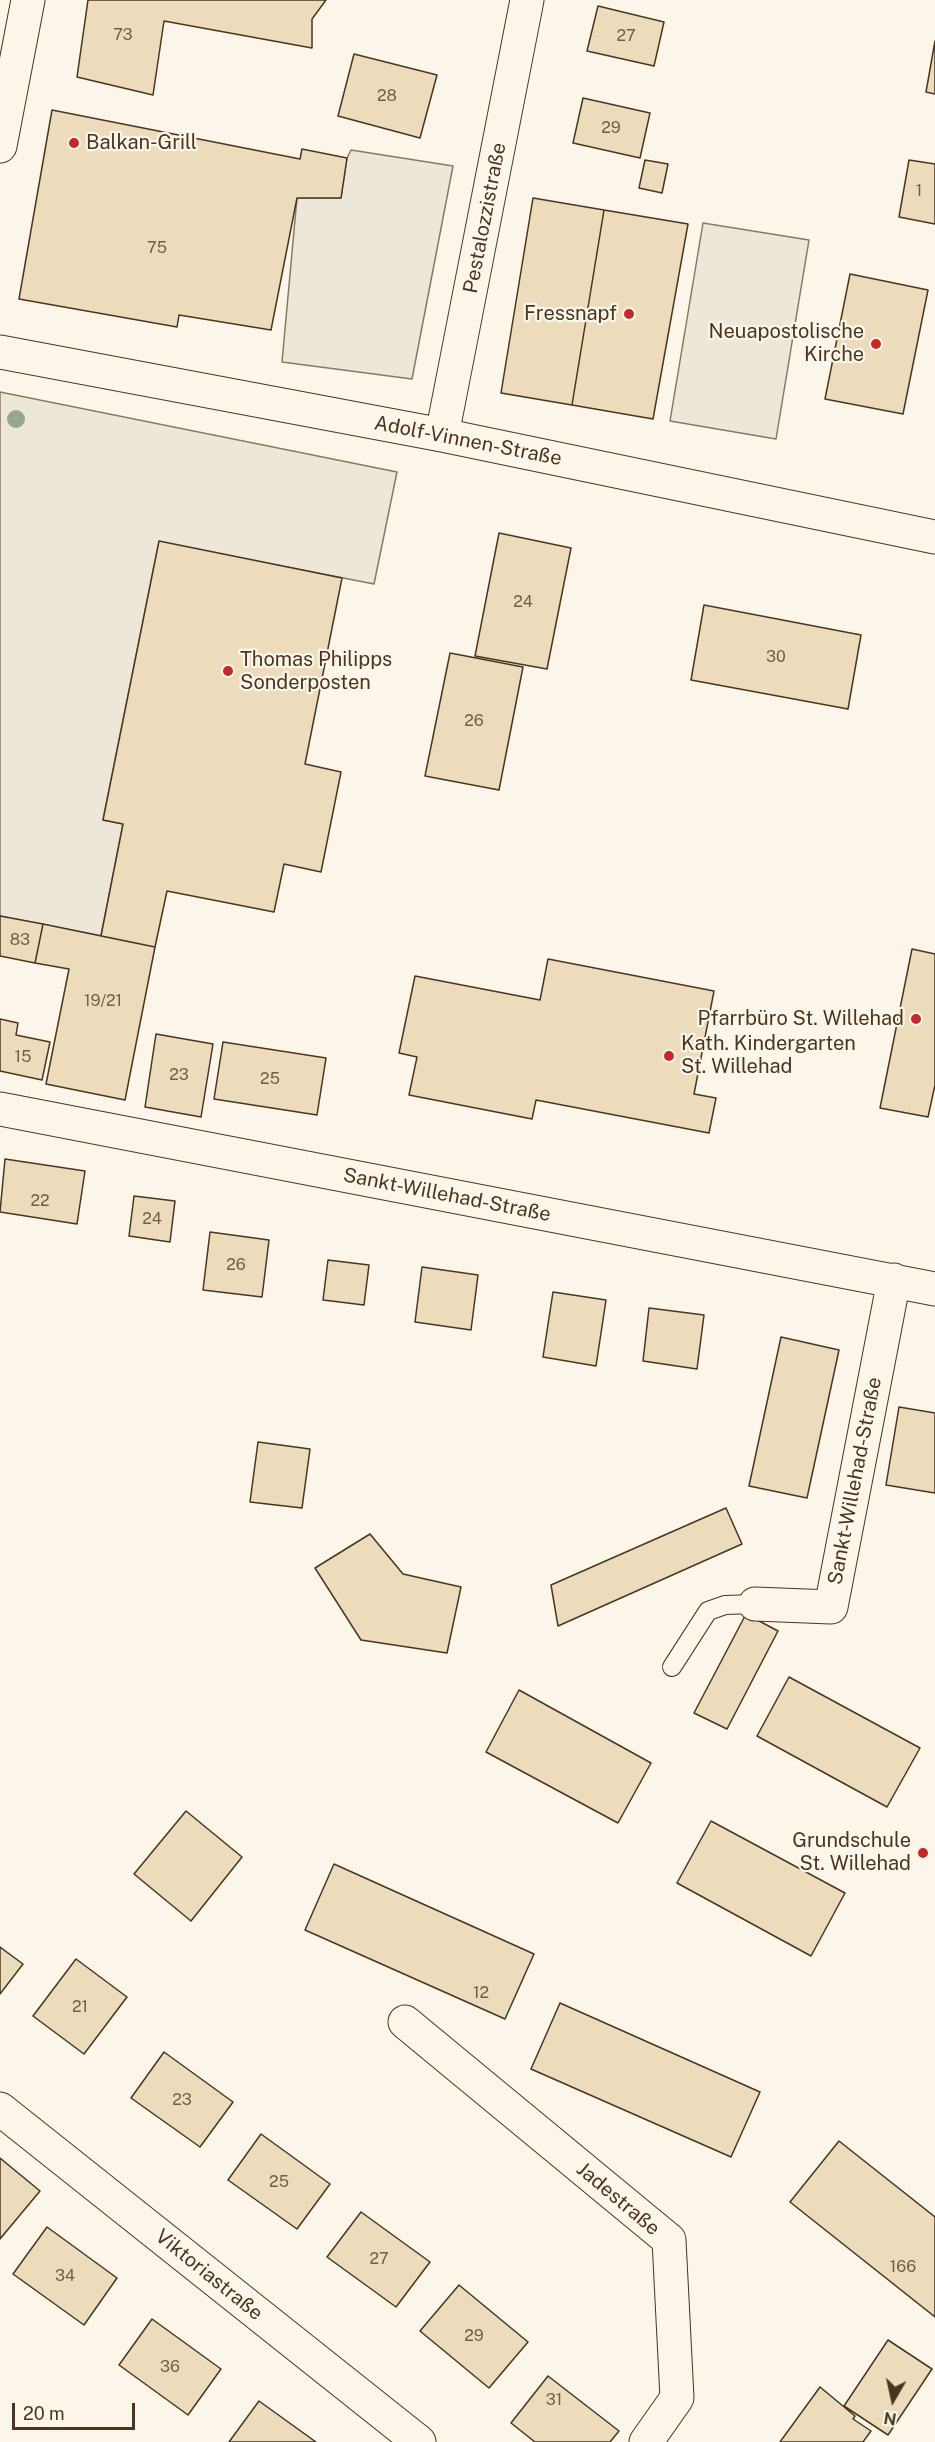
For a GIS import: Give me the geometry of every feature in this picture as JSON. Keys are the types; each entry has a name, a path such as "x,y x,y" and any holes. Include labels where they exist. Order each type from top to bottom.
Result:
{"street":[{"path":"0,146 28,0"},
{"name":"Pestalozzistraße","path":"442,435 527,0"},
{"name":"Adolf-Vinnen-Straße","path":"0,352 442,435 935,537"},
{"name":"Sankt-Willehad-Straße","path":"0,1109 935,1289"},
{"name":"Sankt-Willehad-Straße","path":"755,1604 831,1607 894,1280"},
{"name":"Jadestraße","path":"405,2022 669,2240 677,2398 646,2442"},
{"name":"Viktoriastraße","path":"0,2109 419,2442"}],"lane":[{"path":"672,1667 708,1611 725,1605 755,1604"}],"shaded area":[{"path":"351,150 453,166 412,379 282,362 297,198 341,198 347,158"},
{"path":"703,223 809,240 776,439 670,421"},
{"path":"0,392 397,472 374,584 159,542 103,820 123,824 101,936 0,916"}],"building":[{"path":"88,0 326,0 312,19 312,48 164,21 153,95 77,77"},
{"path":"598,6 664,22 654,66 587,51"},
{"path":"935,41 935,94 926,92"},
{"path":"354,54 437,75 420,138 338,116"},
{"path":"583,98 650,113 640,158 573,143"},
{"path":"52,110 300,159 302,149 347,158 341,198 297,198 271,330 179,315 177,327 19,299"},
{"path":"645,160 668,164 662,193 639,188"},
{"path":"909,160 935,164 935,224 899,217"},
{"path":"533,198 604,210 572,405 501,393"},
{"name":"Fressnapf","path":"604,210 688,224 653,419 572,405"},
{"name":"Neuapostolische Kirche","path":"850,274 928,290 903,414 825,399"},
{"path":"499,533 571,548 547,669 475,656"},
{"name":"Thomas Philipps Sonderposten","path":"159,541 342,578 305,764 341,772 321,872 284,864 274,912 167,891 155,947 101,936 123,824 103,820"},
{"path":"704,605 861,635 848,709 691,680"},
{"path":"450,653 523,667 499,790 425,776"},
{"path":"0,916 43,924 35,963 0,956"},
{"path":"43,924 155,947 125,1100 46,1084 69,969 35,963"},
{"name":"Pfarrbüro St. Willehad","path":"912,949 935,954 935,1085 928,1117 880,1108"},
{"path":"548,959 714,991 694,1094 716,1098 709,1133 536,1100 532,1119 409,1095 417,1057 399,1053 415,976 540,1000"},
{"path":"0,1019 18,1023 16,1035 50,1042 42,1080 0,1071"},
{"path":"156,1034 213,1044 201,1117 145,1107"},
{"path":"223,1042 326,1058 317,1115 214,1099"},
{"path":"5,1159 85,1171 77,1224 0,1212"},
{"path":"134,1196 175,1201 170,1242 129,1236"},
{"path":"210,1232 269,1240 262,1297 203,1290"},
{"path":"328,1260 369,1265 364,1305 323,1300"},
{"path":"422,1267 478,1275 471,1330 415,1322"},
{"path":"553,1292 606,1300 596,1366 543,1357"},
{"path":"649,1308 704,1315 697,1369 643,1361"},
{"path":"781,1337 839,1350 807,1498 749,1486"},
{"path":"899,1407 935,1413 935,1493 886,1485"},
{"path":"258,1442 310,1449 302,1508 250,1502"},
{"path":"726,1508 742,1544 558,1626 551,1585"},
{"path":"370,1534 403,1574 461,1587 447,1653 361,1640 315,1568"},
{"path":"746,1614 778,1631 727,1729 694,1713"},
{"path":"789,1677 920,1748 887,1807 757,1736"},
{"path":"519,1690 651,1763 618,1823 486,1752"},
{"path":"186,1811 242,1857 191,1921 134,1874"},
{"path":"711,1821 845,1893 811,1956 677,1883"},
{"path":"334,1864 534,1954 505,2019 305,1930"},
{"path":"0,1947 23,1964 0,1994"},
{"path":"76,1959 127,1997 84,2054 33,2016"},
{"path":"560,2003 760,2092 731,2157 531,2069"},
{"path":"164,2052 233,2102 200,2147 131,2098"},
{"path":"261,2134 330,2184 297,2229 228,2180"},
{"path":"839,2141 935,2217 935,2317 790,2202"},
{"path":"0,2158 40,2191 0,2239"},
{"path":"361,2212 430,2262 396,2307 327,2257"},
{"path":"47,2227 117,2278 84,2325 13,2274"},
{"path":"459,2285 528,2342 489,2388 420,2331"},
{"path":"152,2319 221,2369 188,2415 119,2365"},
{"path":"888,2340 932,2369 888,2435 844,2406"},
{"path":"548,2376 619,2431 610,2442 535,2442 511,2423"},
{"path":"820,2387 855,2416 853,2419 871,2431 863,2442 780,2442"},
{"path":"259,2401 316,2442 229,2442"}],"place":[{"name":"Balkan-Grill","path":"74,143"},
{"name":"Fressnapf","path":"629,314"},
{"name":"Neuapostolische Kirche","path":"876,344"},
{"name":"Thomas Philipps Sonderposten","path":"228,671"},
{"name":"Pfarrbüro St. Willehad","path":"916,1019"},
{"name":"Kath. Kindergarten St. Willehad","path":"669,1056"},
{"name":"Grundschule St. Willehad","path":"923,1853"}]}
